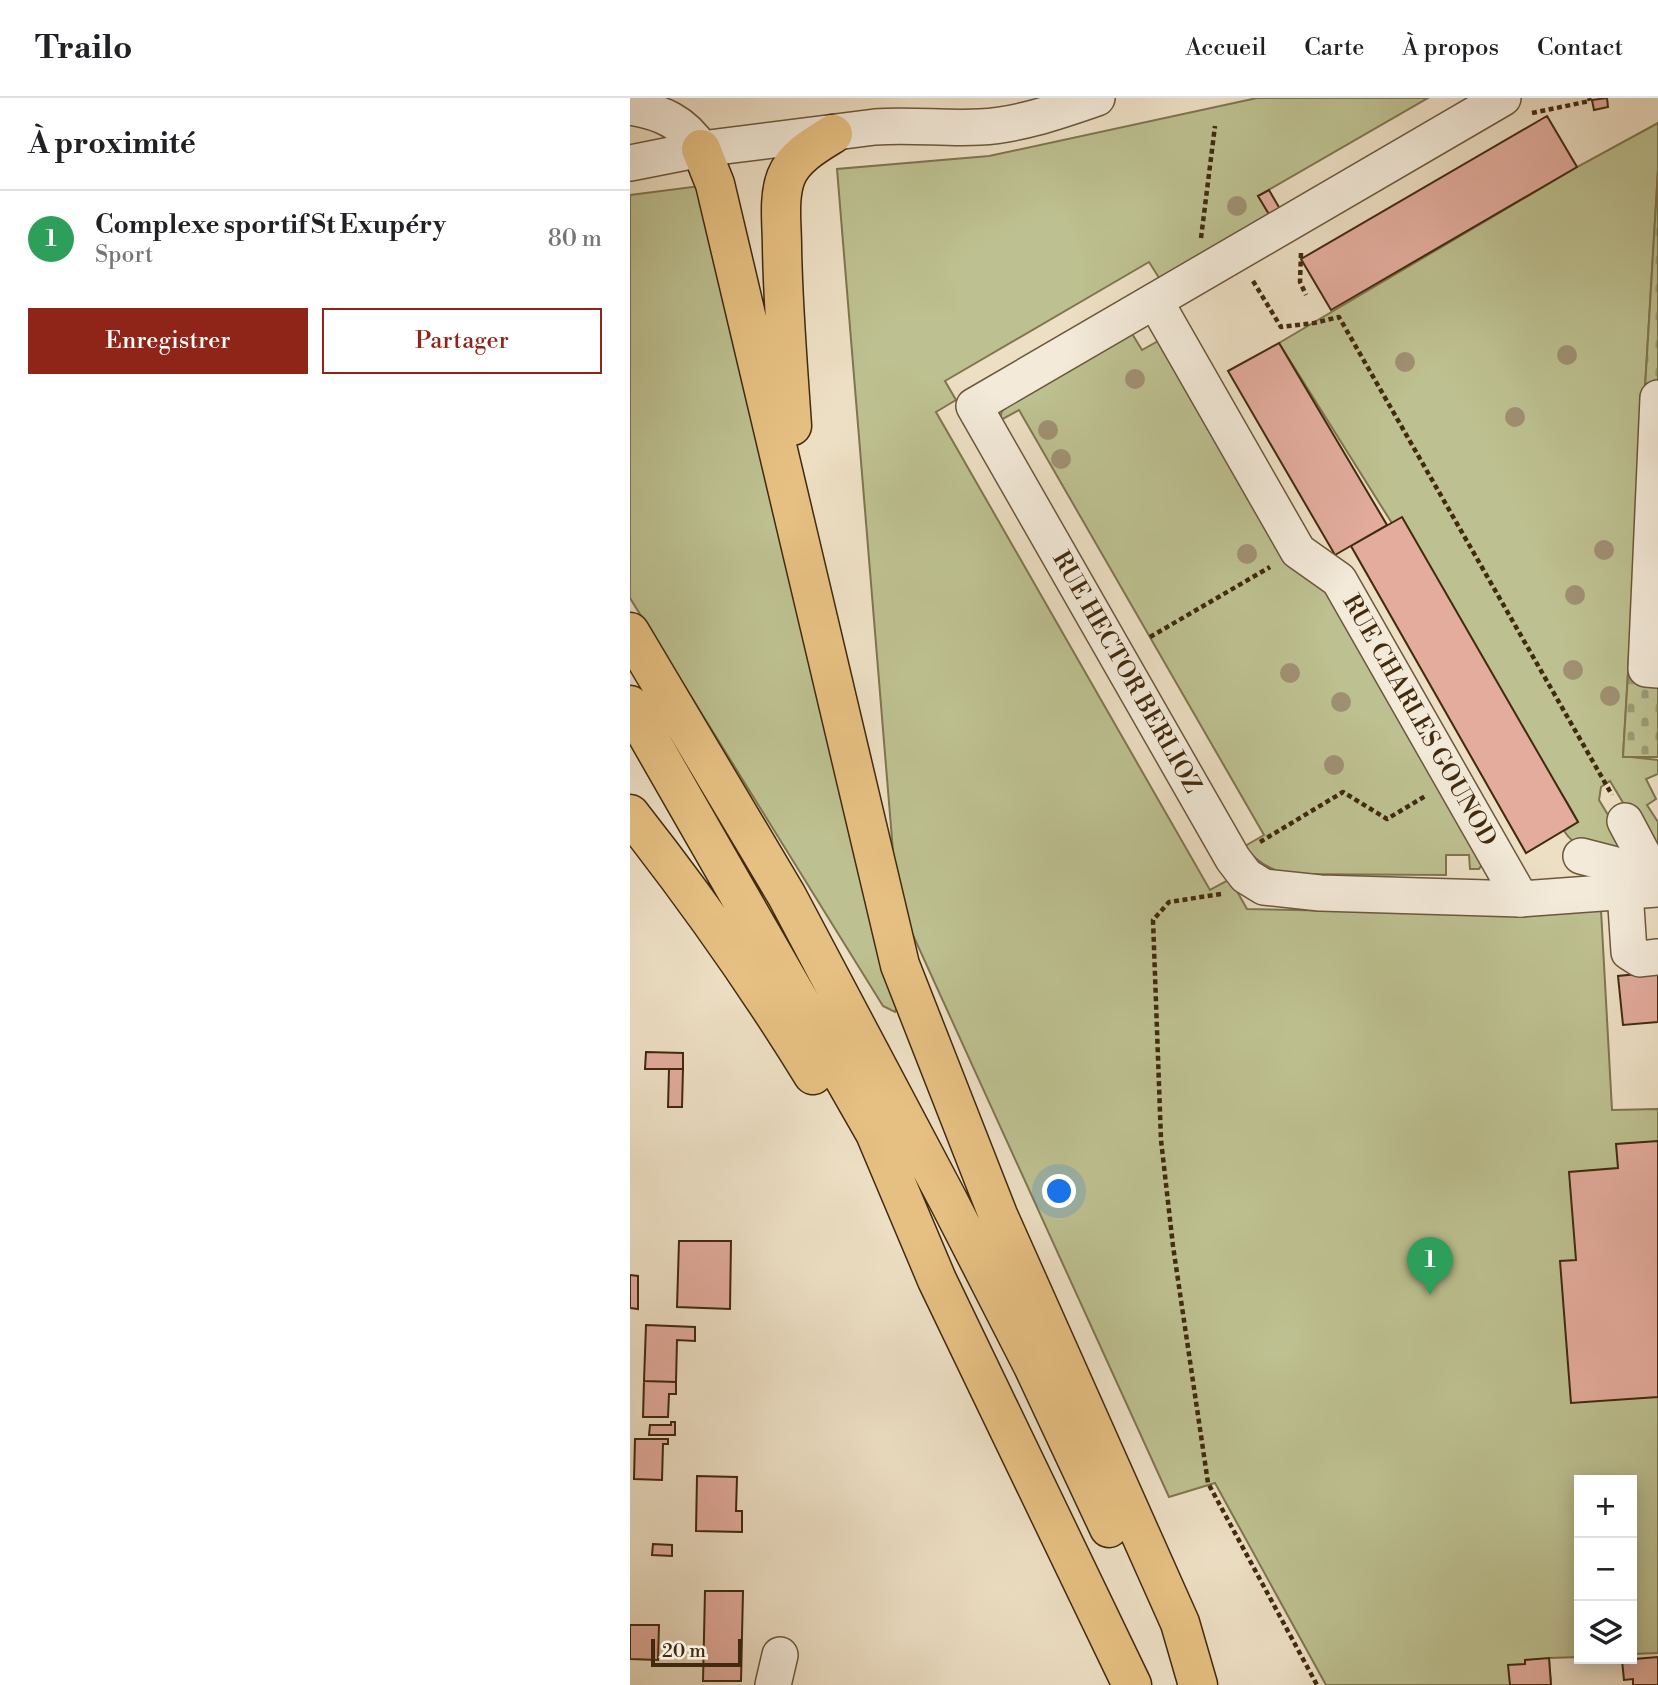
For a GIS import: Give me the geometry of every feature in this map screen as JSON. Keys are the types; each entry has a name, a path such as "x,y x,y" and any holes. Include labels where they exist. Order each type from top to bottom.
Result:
{"highway":[{"path":"800,539 783,301 781,212 787,176 794,164 803,154 833,134"},
{"path":"701,149 715,184 900,965 998,1215 1180,1623 1198,1685"},
{"path":"630,632 787,896 948,1200 1033,1366 1182,1685"},
{"path":"630,705 875,1133 937,1280 1132,1685"},
{"path":"630,814 685,884 767,999 937,1280"}],"street":[{"path":"630,163 701,149 897,125 980,127 1012,124 1097,98"},
{"path":"1155,301 1503,98"},
{"path":"630,107 677,121 701,149"},
{"name":"RUE CHARLES GOUNOD","path":"1155,301 1298,551 1339,580 1521,900"},
{"name":"RUE HECTOR BERLIOZ","path":"1155,301 974,407 1233,859 1247,876 1264,887"},
{"path":"1658,398 1656,508 1646,669 1658,670"},
{"path":"1625,821 1650,888 1629,952 1640,959 1656,957"},
{"path":"1581,856 1612,864 1650,888"},
{"path":"1264,887 1320,893 1521,900 1650,888"}],"path":[{"path":"1197,277 1215,125"},
{"path":"1252,280 1281,327 1339,317 1605,780 1625,821"},
{"path":"1150,637 1298,551"},
{"path":"1233,859 1343,792 1387,819 1452,780"},
{"path":"1264,887 1169,902 1153,920 1161,1140 1173,1246 1208,1483 1317,1685"}],"green space":[{"path":"1257,98 1428,98 1258,196 1271,217 1161,281 1149,262 945,381 956,400 936,412 1210,890 1230,879 1247,909 1541,915 1601,910 1612,1110 1658,1109 1658,1653 1637,1654 1637,1475 1574,1475 1574,1657 1549,1658 1551,1685 1326,1685 1215,1483 1169,1497 897,900 837,169 989,156"},
{"path":"1658,123 1658,170 1623,756 1658,760 1658,774 1646,779 1656,799 1647,805 1658,822 1658,861 1610,781 1601,787 1599,800 1622,838 1618,852 1581,847 1564,831 1578,822 1568,804 1279,343 1577,167"},
{"path":"1658,170 1658,757 1623,757"},
{"path":"700,186 900,1002 895,1012 883,1006 630,598 630,195"},
{"path":"1131,332 1142,350 1167,336 1333,587 1483,863 1479,869 1470,869 1469,855 1446,855 1446,875 1286,874 1263,864 1245,846 1264,835 1019,410 999,421 1002,411 1014,401"}],"building":[{"path":"1607,98 1608,107 1594,110 1592,100"},
{"path":"1547,116 1577,167 1331,310 1301,259"},
{"path":"1269,190 1280,209 1270,216 1258,196"},
{"path":"1279,343 1387,525 1335,555 1228,371"},
{"path":"1402,517 1578,822 1526,853 1351,546"},
{"path":"1658,972 1658,1022 1623,1025 1618,976"},
{"path":"646,1052 683,1053 683,1069 645,1069"},
{"path":"669,1069 683,1069 682,1107 668,1107"},
{"path":"1658,1141 1658,1397 1571,1403 1560,1261 1576,1260 1569,1172 1618,1168 1616,1144"},
{"path":"679,1241 731,1241 730,1309 677,1307"},
{"path":"630,1275 638,1276 638,1309 630,1308"},
{"path":"646,1325 695,1327 695,1341 677,1340 676,1382 644,1381"},
{"path":"644,1381 676,1382 676,1394 669,1394 668,1417 643,1417"},
{"path":"671,1422 675,1422 675,1435 649,1435 650,1425 671,1425"},
{"path":"635,1439 668,1439 668,1444 663,1444 662,1480 634,1479"},
{"path":"697,1476 737,1477 736,1511 742,1511 742,1532 696,1531"},
{"path":"653,1544 672,1545 672,1556 652,1555"},
{"path":"705,1591 743,1591 741,1681 703,1681"},
{"path":"630,1625 659,1625 658,1660 630,1659"},
{"path":"1658,1657 1658,1685 1633,1685 1633,1679 1624,1680 1622,1664 1637,1664 1637,1659"},
{"path":"1549,1658 1551,1685 1510,1685 1508,1665"}],"place":[{"name":"Complexe sportif St Exupéry","path":"1430,1295"}]}
